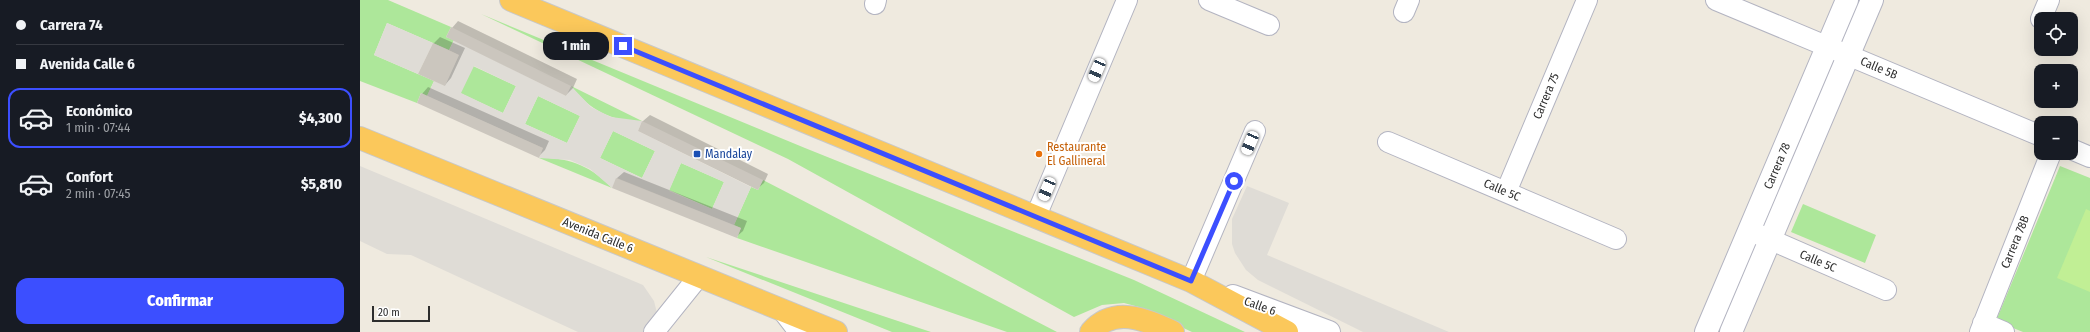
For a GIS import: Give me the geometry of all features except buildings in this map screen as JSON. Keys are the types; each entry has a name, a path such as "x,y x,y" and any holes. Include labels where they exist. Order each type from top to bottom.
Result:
{"highway":[{"path":"510,0 1191,281 1287,332"},
{"name":"Avenida Calle 6","path":"360,138 836,332"},
{"path":"1091,332 1109,318 1125,316 1143,319 1173,332"}],"street":[{"path":"1036,216 1126,0"},
{"path":"1209,0 1269,25"},
{"name":"Carrera 75","path":"1506,192 1587,0"},
{"name":"Calle 5B","path":"1716,0 2034,133"},
{"name":"Carrera 78","path":"1706,332 1848,0"},
{"name":"Carrera 78","path":"1731,332 1872,0"},
{"path":"2044,12 2049,0"},
{"path":"1191,281 1255,131"},
{"name":"Calle 5C","path":"1388,142 1616,239"},
{"path":"2078,152 2090,157"},
{"name":"Carrera 78B","path":"1981,328 2048,160"},
{"name":"Calle 5C","path":"1749,231 1886,290"},
{"path":"654,332 699,276"},
{"name":"Calle 6","path":"1191,281 1329,332"},
{"path":"782,310 799,332"},
{"path":"1981,328 2004,332"}],"green space":[{"path":"360,0 388,0 451,27 446,37 454,40 449,50 387,23 374,55 434,81 427,96 421,93 417,103 360,81"},
{"path":"481,14 805,148 1134,280 1245,332 1192,332 1139,307 1124,303 1102,305 1074,317 788,159"},
{"path":"473,66 516,86 503,113 460,93"},
{"path":"571,86 642,121 620,119 602,113 586,102"},
{"path":"538,96 580,116 567,143 525,124"},
{"path":"613,131 655,151 642,178 600,158"},
{"path":"539,158 560,159 579,164 596,174 612,188"},
{"path":"681,163 724,182 712,209 669,190"},
{"path":"2060,166 2090,178 2090,332 2023,332 1996,321"},
{"path":"763,180 1057,332 1007,332 737,238 741,228 734,225 751,187 758,190"},
{"path":"1803,204 1876,235 1865,263 1791,232"},
{"path":"2086,209 2090,211 2090,292 2057,278"},
{"path":"706,257 931,332 892,332"}],"shaded area":[{"path":"387,23 433,43 418,74 374,55"},
{"path":"454,40 566,96 571,86 591,107 611,117 642,121 638,131 751,187 734,225 617,178 612,188 590,169 570,160 539,158 543,148 427,96 434,81 445,85 459,55 449,50","holes":["474,66 516,86 503,113 461,93","538,96 580,116 567,143 525,124","613,131 655,151 642,178 600,158","681,163 724,182 712,209 669,191"]},
{"path":"360,166 643,285 654,301 657,313 647,332 578,332 411,255 387,254 360,241"},
{"path":"1247,186 1289,203 1267,255 1449,332 1363,332 1258,280 1246,270 1235,253 1232,244 1232,219"}],"place":[{"name":"Mandalay","path":"697,154"},
{"name":"Restaurante El Gallineral","path":"1039,154"}],"route":[{"path":"623,46 1191,281 1234,181"}]}
